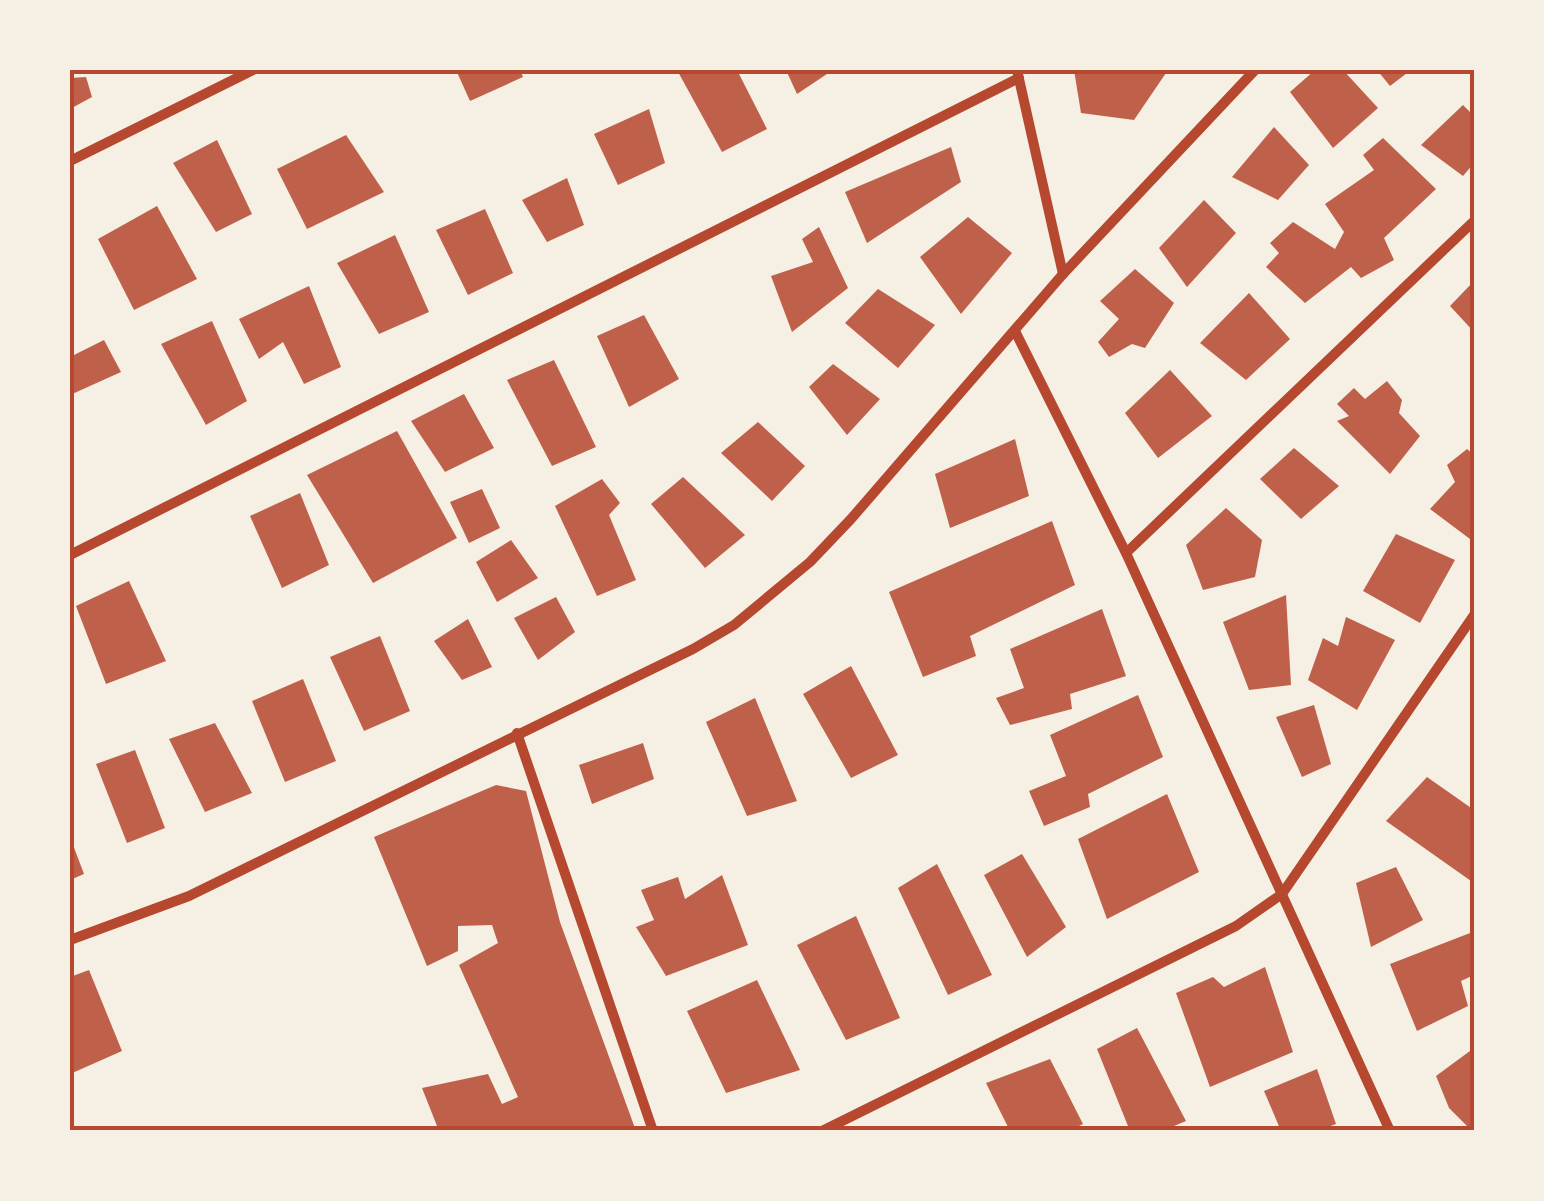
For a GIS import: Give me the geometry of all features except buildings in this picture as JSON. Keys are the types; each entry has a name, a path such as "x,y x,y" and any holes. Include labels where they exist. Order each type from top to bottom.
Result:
{"street":[{"path":"70,161 253,70"},
{"path":"70,940 189,896 693,649 734,625 810,562 851,520 1064,274 1255,70"},
{"path":"70,555 1018,74 1064,274"},
{"path":"1126,553 1474,221"},
{"path":"1015,330 1126,553 1390,1131"},
{"path":"822,1131 1236,926 1282,894 1474,615"},
{"path":"517,733 653,1131"}]}
